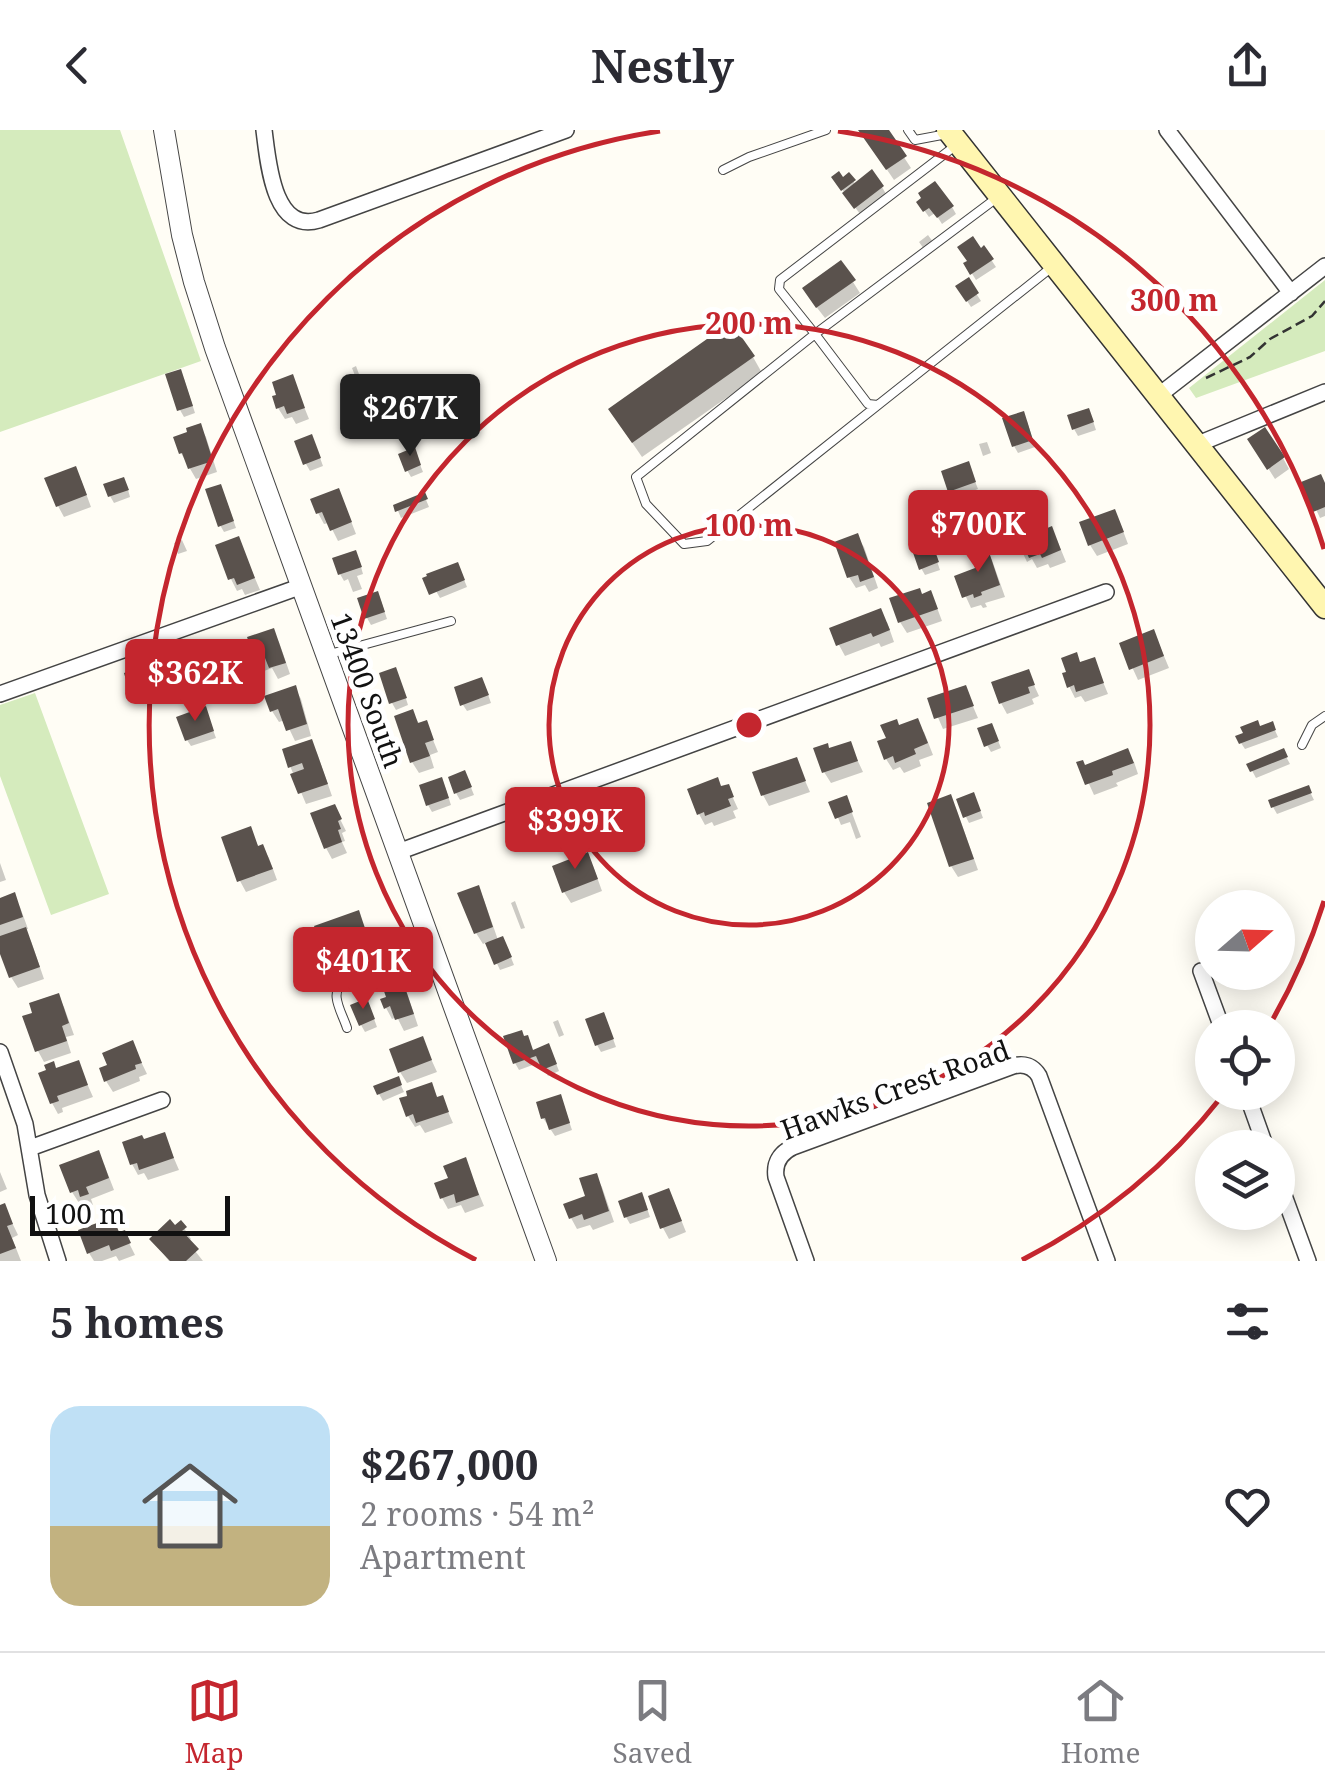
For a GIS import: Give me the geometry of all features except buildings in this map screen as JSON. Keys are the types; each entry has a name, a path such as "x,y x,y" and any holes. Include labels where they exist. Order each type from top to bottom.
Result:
{"main road":[{"path":"952,135 1325,607"}],"street":[{"name":"13400 South","path":"164,130 177,213 198,295 546,1261"},
{"path":"264,130 274,184 284,209 305,222 566,130"},
{"path":"1167,130 1290,293"},
{"path":"1158,396 1325,266"},
{"path":"1198,444 1325,392"},
{"path":"0,694 302,586"},
{"path":"398,852 1106,592"},
{"path":"0,1052 20,1107 41,1214 58,1261"},
{"name":"Hawks Crest Road","path":"806,1261 776,1178 778,1159 787,1150 1013,1066 1030,1066 1039,1076 1108,1261"},
{"path":"30,1148 162,1100"},
{"path":"1295,1225 1308,1261"}],"lane":[{"path":"724,170 826,130"},
{"path":"908,130 915,140 952,135"},
{"path":"878,405 868,404 779,290 780,280 952,135"},
{"path":"1000,196 815,334 636,477 646,504 684,544 707,541 1056,264"},
{"path":"326,655 452,621"},
{"path":"1302,745 1312,725 1325,716"},
{"path":"348,1028 335,992 337,986 434,950"}],"path":[{"path":"1204,379 1250,357 1270,340 1312,316 1325,301"}],"green space":[{"path":"0,130 120,130 201,361 0,432"},
{"path":"1325,280 1325,351 1196,398 1189,388"},
{"path":"35,693 109,894 51,915 0,776 0,705"}]}
